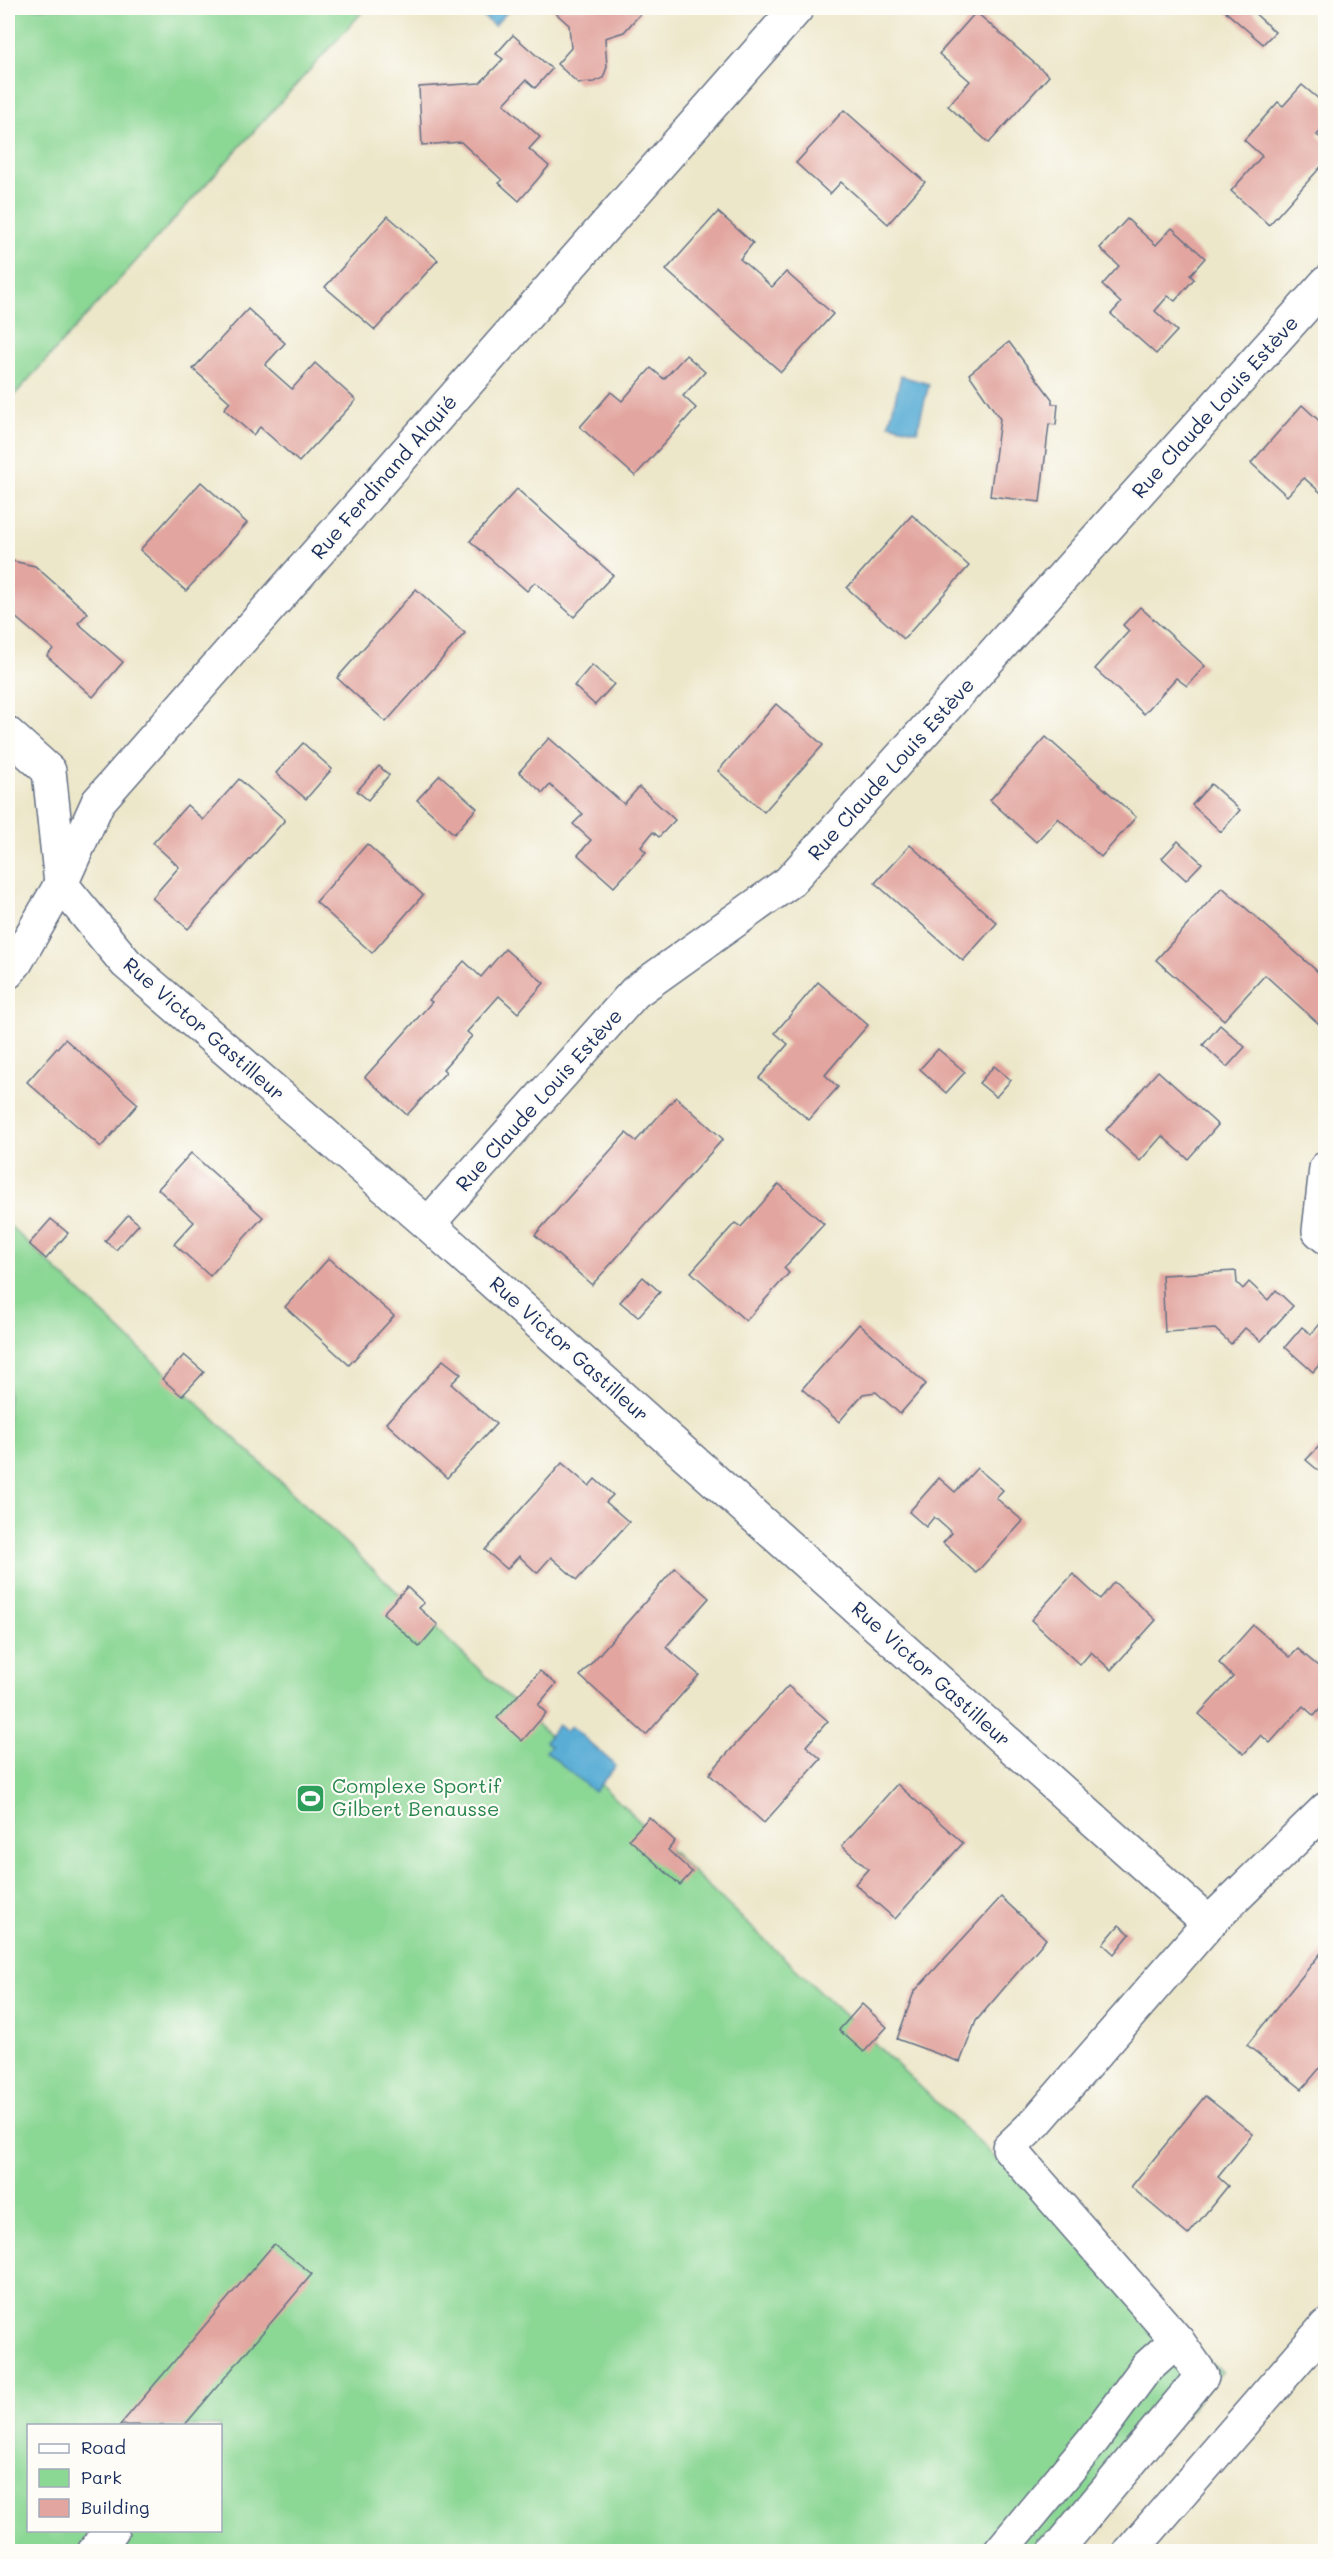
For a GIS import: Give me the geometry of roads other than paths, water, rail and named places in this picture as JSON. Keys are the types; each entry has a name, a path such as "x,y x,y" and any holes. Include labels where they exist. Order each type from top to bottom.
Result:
{"street":[{"name":"Rue Ferdinand Alquié","path":"8,972 61,884 98,801 797,8"},
{"name":"Rue Claude Louis Estève","path":"428,1224 634,992 789,882 1326,283"},
{"path":"8,734 49,771 61,884"},
{"name":"Rue Victor Gastilleur","path":"61,884 126,963 428,1224 1209,1923"},
{"path":"1326,1168 1319,1231 1326,1237"},
{"path":"1055,2552 1202,2376 1177,2340 1009,2148 1037,2121 1209,1923 1326,1809"},
{"path":"1130,2552 1326,2326"},
{"path":"1000,2552 1093,2440 1147,2367 1177,2340"},
{"path":"94,2552 110,2532"}],"water":[{"path":"474,8 511,8 494,26"},
{"path":"901,376 929,384 917,431 889,424"},
{"path":"558,1725 566,1732 571,1726 616,1766 594,1792 546,1751 551,1746 545,1741"}],"place":[{"name":"Complexe Sportif Gilbert Benausse","path":"311,1798"}]}
